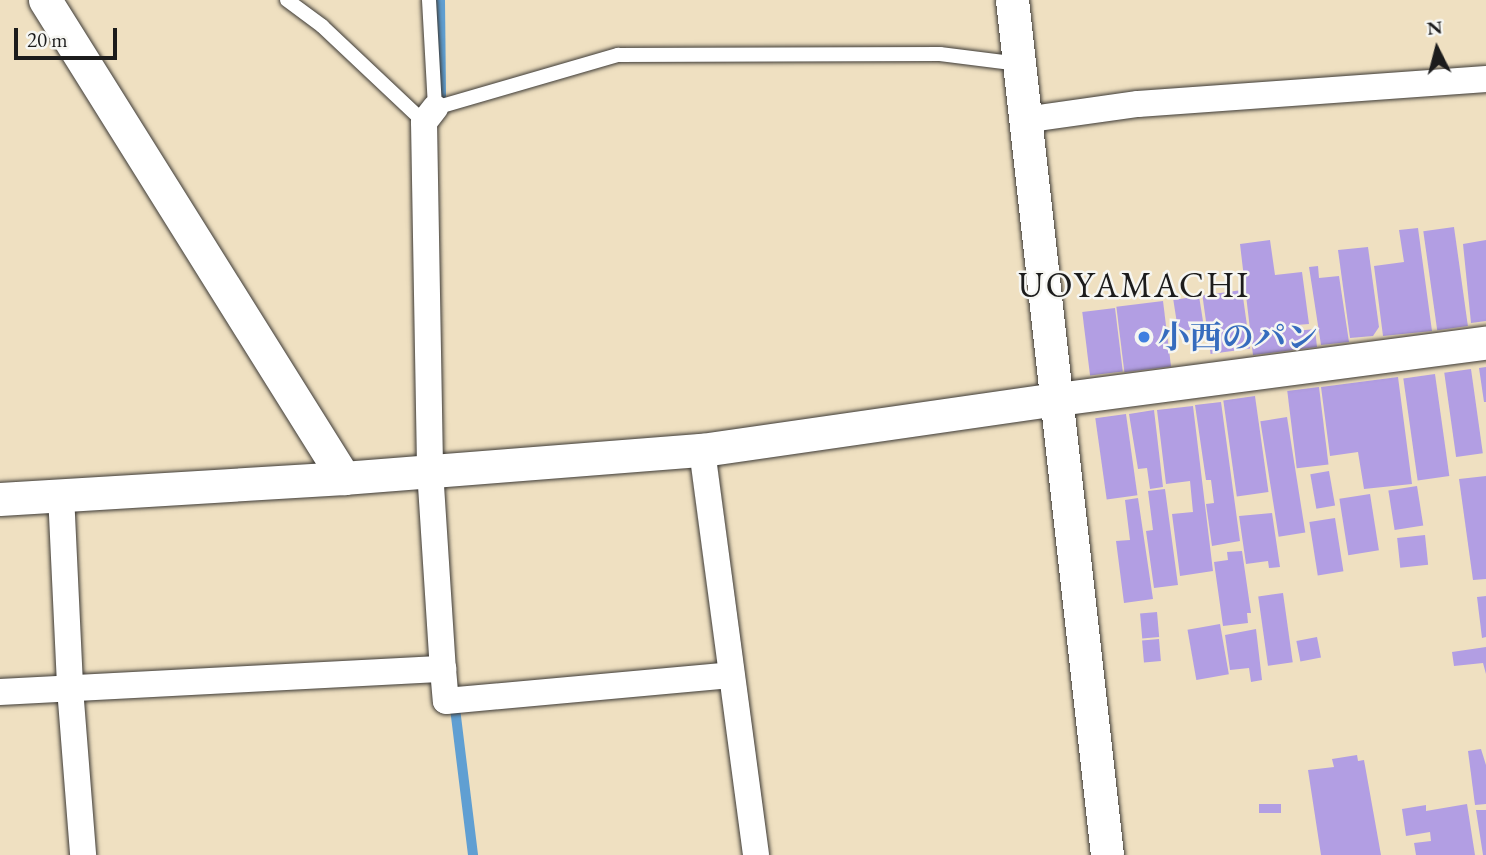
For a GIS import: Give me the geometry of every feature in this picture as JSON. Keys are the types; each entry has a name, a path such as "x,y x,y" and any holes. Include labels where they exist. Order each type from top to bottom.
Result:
{"street":[{"path":"45,0 344,478"},
{"path":"1012,0 1107,855"},
{"path":"1024,120 1138,104 1486,79"},
{"path":"429,115 430,470 446,701 731,675"},
{"path":"0,499 344,478 702,450 1058,399 1486,343"},
{"path":"702,450 756,855"},
{"path":"61,494 70,688 83,855"},
{"path":"0,692 443,669"}],"lane":[{"path":"287,0 429,115"},
{"path":"429,0 429,115"},
{"path":"429,115 618,55 940,54 1019,64"}],"building":[{"path":"1454,227 1468,326 1437,330 1423,231"},
{"path":"1418,228 1432,331 1383,336 1374,266 1404,262 1399,230"},
{"path":"1270,240 1275,275 1302,272 1309,324 1296,325 1296,331 1315,329 1317,347 1253,355 1240,244"},
{"path":"1486,240 1486,321 1471,323 1463,244"},
{"path":"1368,247 1379,327 1373,336 1350,338 1338,250"},
{"path":"1318,266 1319,278 1339,276 1349,342 1321,345 1309,267"},
{"path":"1242,290 1250,348 1211,354 1202,296"},
{"path":"1199,296 1204,328 1178,332 1173,300"},
{"name":"小西のパン","path":"1163,301 1171,367 1124,372 1116,307"},
{"path":"1115,308 1123,372 1090,376 1082,312"},
{"path":"1486,367 1486,402 1484,402 1479,368"},
{"path":"1471,369 1483,453 1456,457 1444,373"},
{"path":"1435,374 1449,476 1418,480 1403,378"},
{"path":"1398,377 1412,484 1364,489 1358,452 1330,456 1321,387"},
{"path":"1319,387 1329,464 1297,468 1287,391"},
{"path":"1255,396 1268,492 1237,497 1223,400"},
{"path":"1221,402 1240,541 1212,546 1206,504 1214,503 1211,480 1206,480 1195,405"},
{"path":"1193,406 1213,571 1180,576 1172,514 1193,512 1190,481 1166,484 1157,410"},
{"path":"1154,410 1163,487 1150,489 1147,468 1138,469 1129,414"},
{"path":"1126,414 1137,495 1107,500 1095,418"},
{"path":"1287,417 1305,533 1279,537 1260,421"},
{"path":"1329,471 1335,505 1316,509 1310,474"},
{"path":"1486,476 1486,579 1473,580 1459,479"},
{"path":"1417,486 1423,526 1395,530 1388,491"},
{"path":"1165,489 1178,585 1154,588 1146,531 1153,530 1148,491"},
{"path":"1370,494 1379,550 1348,555 1339,499"},
{"path":"1138,498 1153,599 1124,603 1116,541 1130,540 1125,500"},
{"path":"1272,513 1280,567 1269,568 1268,561 1246,564 1239,516"},
{"path":"1335,518 1343,571 1318,575 1309,522"},
{"path":"1425,535 1428,565 1400,568 1397,538"},
{"path":"1242,551 1251,613 1247,613 1248,623 1223,626 1214,562 1228,560 1227,552"},
{"path":"1283,593 1293,662 1268,666 1258,596"},
{"path":"1486,596 1486,637 1482,638 1477,597"},
{"path":"1157,612 1159,637 1142,638 1140,613"},
{"path":"1220,624 1229,674 1196,680 1188,630"},
{"path":"1256,629 1262,680 1251,682 1249,668 1230,670 1225,635"},
{"path":"1317,637 1321,658 1300,662 1296,641"},
{"path":"1159,639 1161,661 1144,662 1142,640"},
{"path":"1486,647 1486,674 1483,663 1454,666 1452,652"},
{"path":"1481,749 1486,765 1486,804 1475,805 1468,751"},
{"path":"1357,755 1358,761 1364,760 1381,855 1321,855 1308,770 1334,767 1332,759"},
{"path":"1259,804 1281,804 1281,813 1259,813"},
{"path":"1467,804 1475,855 1416,855 1414,843 1431,841 1430,832 1406,836 1402,809 1426,805 1426,811"},
{"path":"1476,810 1486,810 1486,855 1483,855"}],"waterway":[{"path":"440,0 441,99"},
{"path":"454,700 473,855"}],"place":[{"name":"小西のパン","path":"1144,337"}],"district":[{"name":"UOYAMACHI","path":"1134,285"}]}
